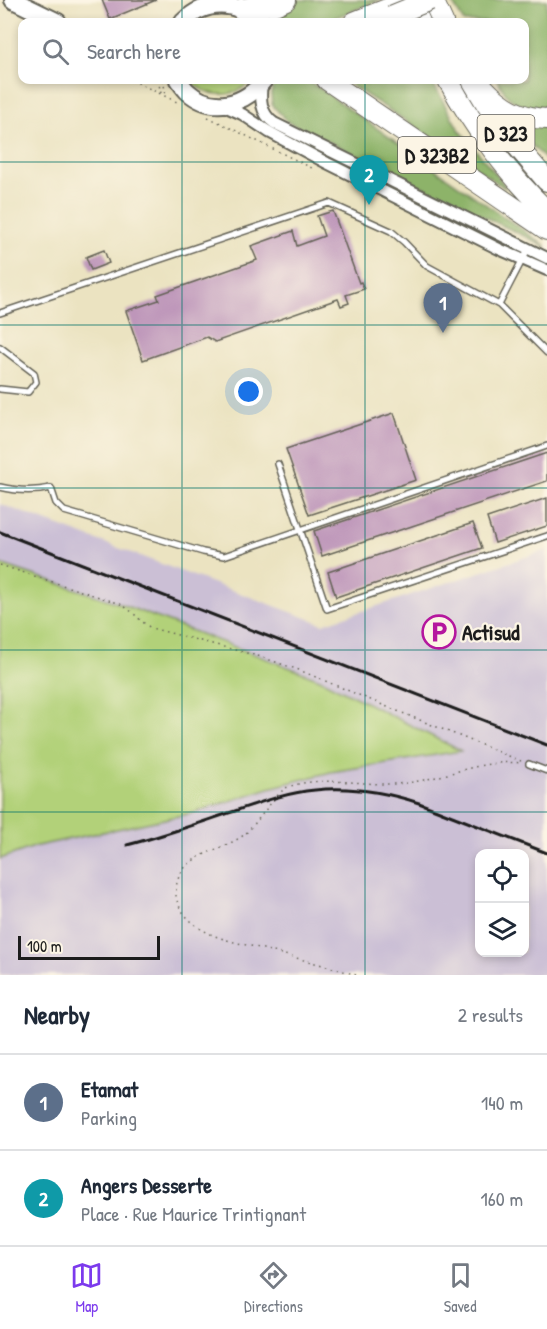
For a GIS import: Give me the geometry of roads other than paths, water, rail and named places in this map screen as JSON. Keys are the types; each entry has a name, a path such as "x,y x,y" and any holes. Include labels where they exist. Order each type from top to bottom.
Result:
{"highway":[{"path":"236,5 275,5 286,0"},
{"path":"385,16 410,0 418,18"},
{"path":"385,16 432,0 441,18"},
{"name":"D 323B2","path":"333,84 547,231"},
{"name":"D 323","path":"451,84 484,137 522,185 547,211"},
{"name":"D 323","path":"474,84 505,132 547,181"},
{"path":"482,84 501,105 528,117 547,119"}],"main road":[{"path":"13,0 50,18"},
{"path":"189,18 204,8 220,5 236,5 254,18"},
{"path":"0,6 26,18"},
{"path":"167,88 183,85 202,100 219,104 235,102 250,94 260,84"}],"street":[{"path":"188,18 199,0"},
{"path":"262,84 260,98 262,106 268,118 274,123 547,258"},
{"path":"219,104 242,114 269,132 327,163 547,270"}],"lane":[{"path":"0,313 329,203 391,231 427,266 499,305 547,353"},
{"path":"499,305 528,249"},
{"path":"0,347 34,373 36,382 28,392 0,389"},
{"path":"0,488 20,491 51,488 56,503 64,511 203,552 224,556 547,446"},
{"path":"278,464 327,609 547,536"},
{"path":"529,764 547,771"}],"railway":[{"path":"0,532 547,745"},
{"path":"127,845 280,797 315,790 355,789 419,803 547,853"}],"place":[{"name":"Angers Desserte","path":"369,205"},
{"name":"Etamat","path":"443,333"},
{"name":"Actisud","path":"439,632"}]}
